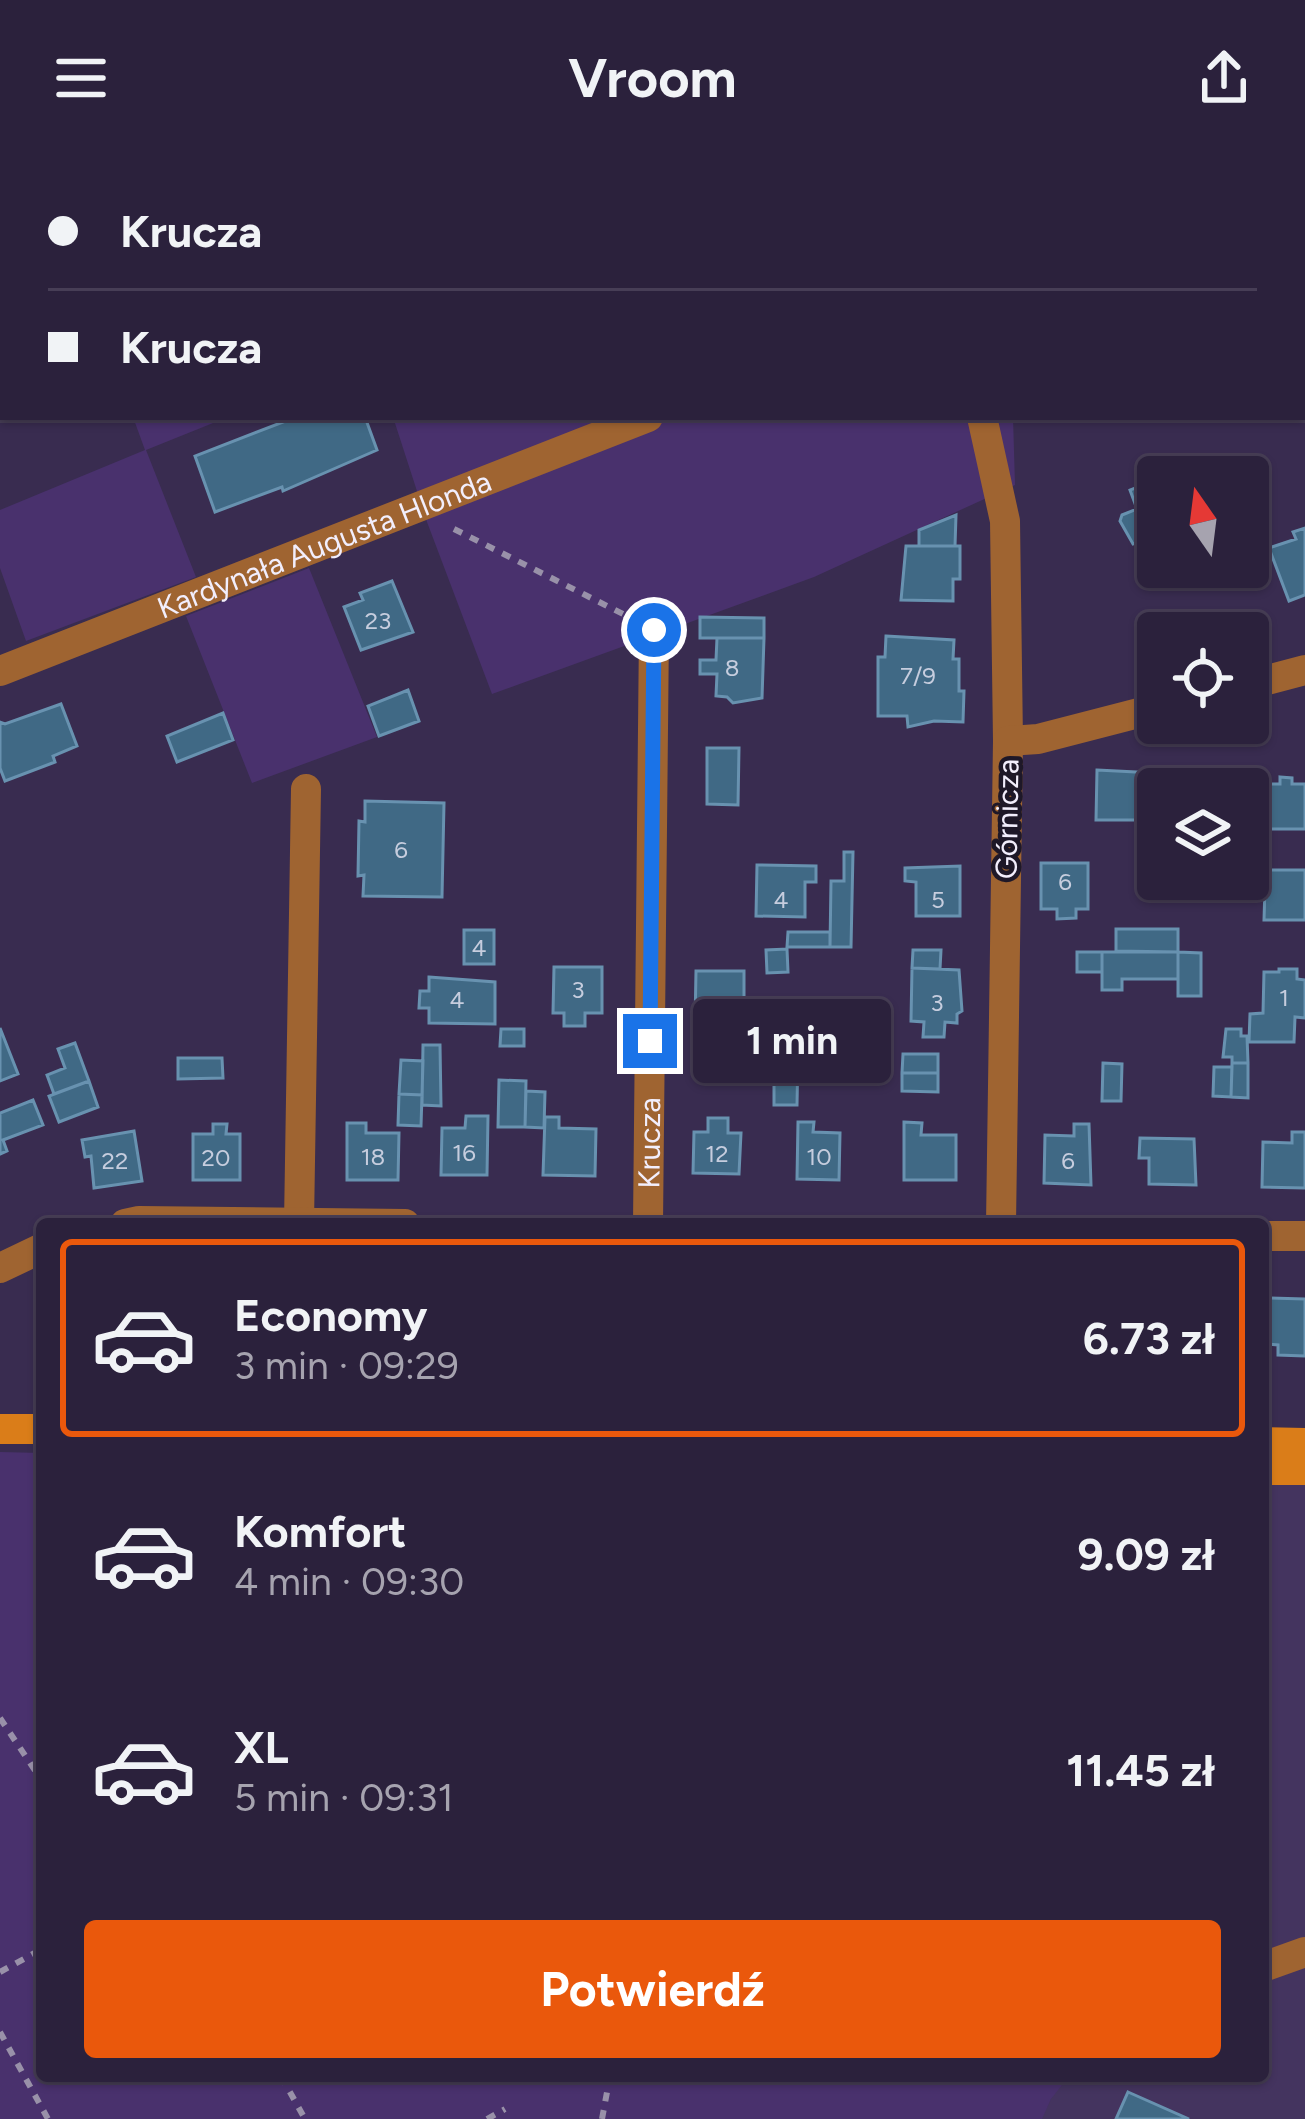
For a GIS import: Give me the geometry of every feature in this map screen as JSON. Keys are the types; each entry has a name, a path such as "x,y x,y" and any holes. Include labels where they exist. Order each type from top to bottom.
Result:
{"main road":[{"path":"0,1429 36,1429"},
{"path":"1269,1442 1305,1443"},
{"path":"1269,1470 1305,1470"}],"street":[{"name":"Kardynała Augusta Hlonda","path":"0,671 640,420"},
{"name":"Górnicza","path":"983,420 1005,521 1008,741 1001,1218"},
{"name":"Krucza","path":"648,1218 654,630"},
{"path":"1269,679 1305,670"},
{"path":"1008,741 1038,739 1137,713"},
{"path":"298,1218 306,789"},
{"path":"1269,1236 1305,1237"},
{"path":"0,1268 36,1252"},
{"path":"1269,1965 1305,1952"}],"path":[{"path":"413,508 654,630"},
{"path":"0,1718 36,1772"},
{"path":"0,1972 36,1952"},
{"path":"0,2032 48,2119"},
{"path":"284,2082 305,2119"},
{"path":"602,2119 609,2082"},
{"path":"487,2119 505,2109"}],"shaded area":[{"path":"134,420 221,420 146,450 196,577 26,641 0,568 0,510 145,450"},
{"path":"394,420 1013,420 1015,485 814,577 492,694"},
{"path":"309,568 377,737 252,783 186,616"},
{"path":"0,1452 36,1453 36,2082 1064,2082 1042,2119 0,2119"},
{"path":"1269,1482 1305,1483 1305,2119 1041,2119 1059,2082 1269,2082"}],"building":[{"path":"288,420 366,420 377,450 283,491 282,487 215,512 195,456"},
{"path":"1137,509 1137,543 1133,544 1120,521 1122,515"},
{"path":"956,515 955,546 919,546 919,530"},
{"path":"1305,528 1305,595 1289,601 1269,548 1296,539 1293,532"},
{"path":"906,546 960,546 960,579 953,579 953,601 901,600"},
{"path":"392,581 413,632 361,650 344,607 363,600 360,593"},
{"path":"700,617 764,618 764,638 700,638"},
{"path":"886,636 954,640 959,691 964,691 963,722 934,721 908,727 907,716 878,716 878,657 885,657"},
{"path":"717,638 764,638 762,698 733,703 716,696 717,674 700,674 700,660 716,660"},
{"path":"408,690 419,721 379,736 368,706"},
{"path":"61,704 77,746 53,756 55,762 5,781 0,768 0,722"},
{"path":"223,713 233,740 177,762 167,736"},
{"path":"707,748 739,748 738,805 707,804"},
{"path":"1097,770 1137,772 1137,820 1096,820"},
{"path":"1280,777 1305,784 1305,829 1269,829 1269,784 1280,784"},
{"path":"365,801 444,803 442,897 363,896 364,875 358,876 359,821 365,822"},
{"path":"844,852 853,852 851,947 830,947 831,881 844,881"},
{"path":"1041,863 1088,863 1088,909 1076,909 1076,918 1057,919 1057,909 1041,909"},
{"path":"757,865 816,866 816,882 805,882 805,917 756,916"},
{"path":"960,866 960,916 916,916 916,882 905,881 905,868"},
{"path":"1269,870 1305,870 1305,920 1264,920"},
{"path":"1116,929 1178,929 1178,952 1116,951"},
{"path":"464,930 494,930 494,964 464,964"},
{"path":"788,932 830,932 830,947 787,947"},
{"path":"787,949 788,972 767,973 766,950"},
{"path":"913,950 941,950 940,969 912,968"},
{"path":"1077,952 1102,952 1102,972 1077,972"},
{"path":"1102,952 1178,952 1178,979 1122,979 1122,990 1102,990"},
{"path":"1178,952 1201,953 1201,996 1178,996"},
{"path":"554,967 602,967 602,1013 585,1013 585,1026 564,1026 564,1013 553,1013"},
{"path":"912,968 959,970 962,1011 957,1023 945,1022 944,1037 923,1037 924,1022 911,1021"},
{"path":"1297,969 1297,979 1305,980 1305,1018 1295,1017 1294,1042 1249,1042 1250,1014 1263,1013 1264,972"},
{"path":"696,971 744,971 744,1024 731,1024 731,1034 715,1035 715,1024 695,1024"},
{"path":"429,977 495,982 495,1024 429,1023 429,1008 419,1008 420,991 429,991"},
{"path":"0,1028 18,1074 0,1081"},
{"path":"501,1029 524,1029 524,1046 500,1046"},
{"path":"1226,1029 1241,1029 1241,1036 1247,1036 1248,1063 1232,1063 1232,1057 1223,1057"},
{"path":"75,1043 89,1081 54,1094 47,1075 65,1068 58,1049"},
{"path":"423,1045 440,1045 441,1106 422,1105"},
{"path":"774,1052 798,1053 797,1105 774,1105"},
{"path":"903,1054 938,1054 938,1073 902,1073"},
{"path":"178,1058 222,1058 223,1078 178,1079"},
{"path":"401,1060 423,1061 422,1095 399,1094"},
{"path":"1103,1063 1122,1064 1121,1101 1102,1101"},
{"path":"1232,1063 1248,1063 1248,1098 1231,1097"},
{"path":"1214,1067 1232,1067 1231,1097 1213,1096"},
{"path":"902,1073 938,1073 938,1092 902,1091"},
{"path":"499,1080 526,1081 525,1127 498,1127"},
{"path":"89,1081 98,1107 59,1122 49,1096"},
{"path":"526,1091 545,1092 544,1128 525,1127"},
{"path":"399,1094 422,1095 421,1126 398,1125"},
{"path":"33,1100 43,1125 3,1140 7,1151 0,1154 0,1113"},
{"path":"466,1116 488,1116 487,1175 441,1175 442,1128 465,1128"},
{"path":"545,1117 559,1117 559,1128 596,1129 595,1176 543,1175"},
{"path":"708,1118 728,1118 728,1133 741,1133 739,1174 693,1173 694,1132 708,1132"},
{"path":"798,1122 814,1122 813,1132 840,1133 839,1180 797,1179"},
{"path":"904,1122 922,1123 921,1135 956,1135 956,1180 904,1180"},
{"path":"347,1123 366,1123 366,1133 399,1133 398,1180 347,1180"},
{"path":"213,1124 227,1124 226,1134 240,1134 240,1180 193,1180 193,1134 213,1134"},
{"path":"1074,1124 1089,1124 1091,1185 1044,1183 1045,1135 1074,1136"},
{"path":"134,1131 142,1181 94,1188 91,1156 85,1157 82,1140"},
{"path":"1292,1132 1305,1132 1305,1188 1262,1187 1263,1142 1292,1143"},
{"path":"1140,1138 1194,1139 1196,1185 1149,1184 1149,1158 1139,1158"},
{"path":"1269,1298 1305,1299 1305,1356 1278,1355 1278,1345 1269,1344"},
{"path":"1128,2092 1189,2119 1116,2119"}],"route":[{"path":"650,1041 654,630"}]}
